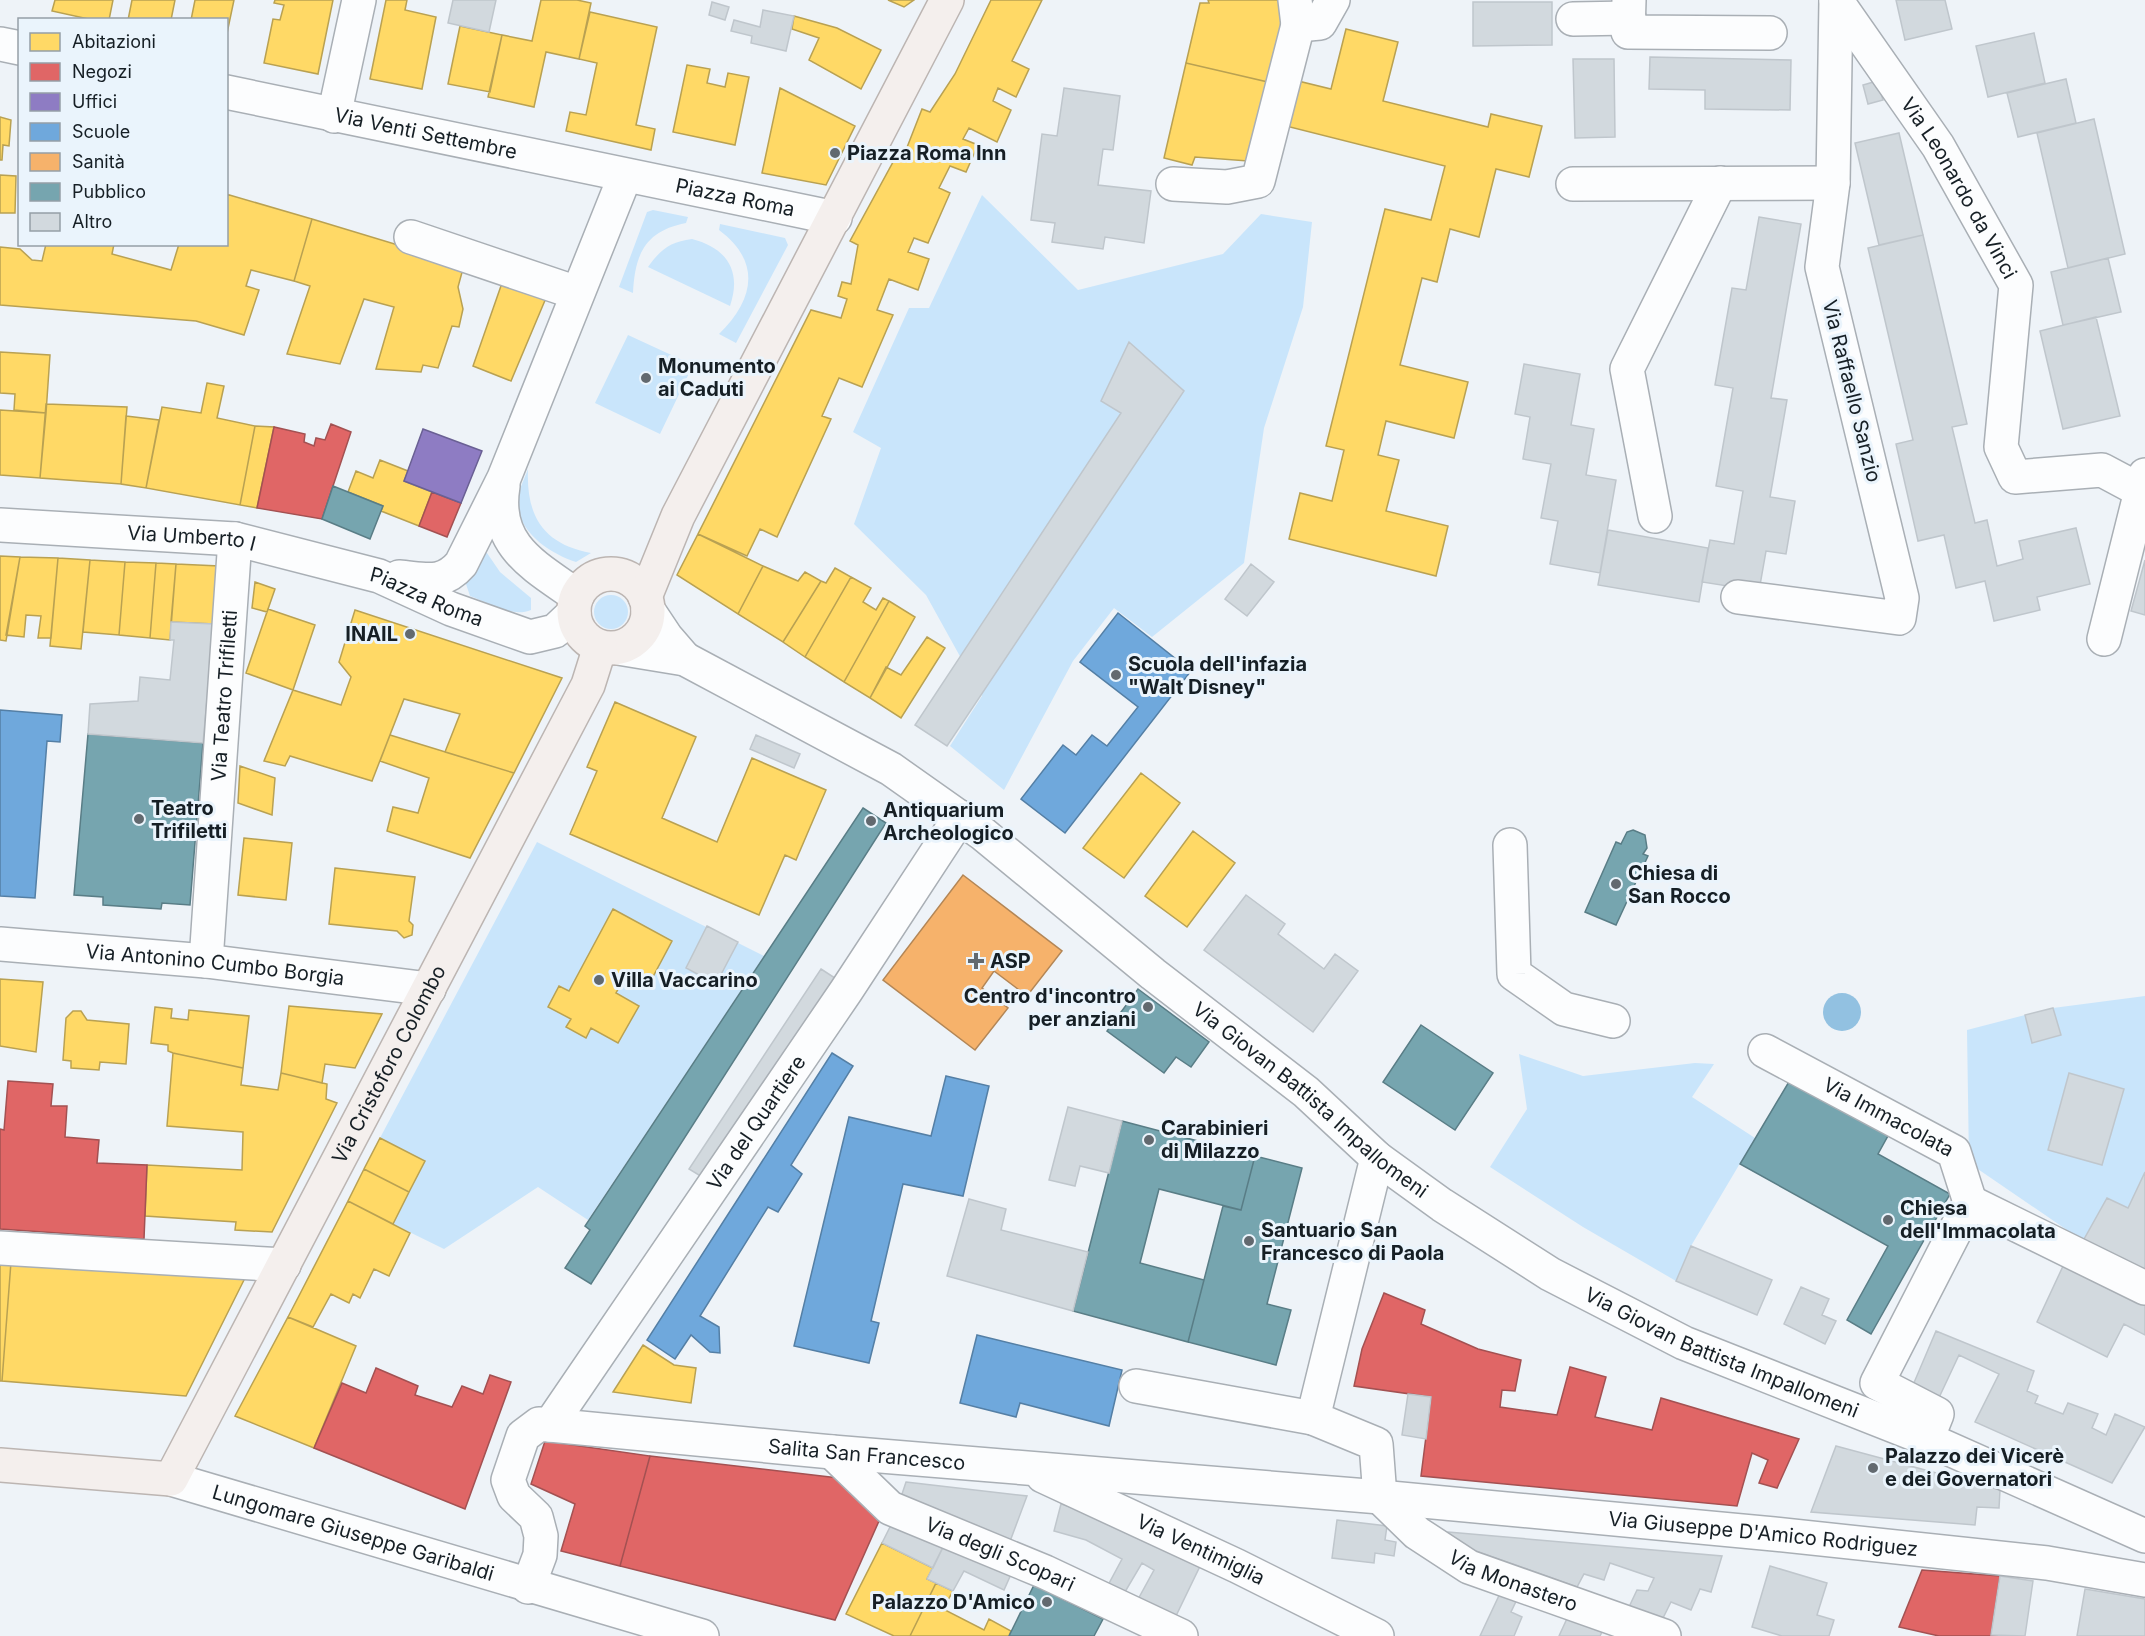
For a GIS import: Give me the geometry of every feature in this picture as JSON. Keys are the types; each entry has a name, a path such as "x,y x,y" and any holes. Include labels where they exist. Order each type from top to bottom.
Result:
{"main road":[{"path":"835,218 947,0"},
{"name":"Piazza Roma","path":"584,595 582,634 609,647 628,645 643,630 646,603 678,516 835,218"},
{"name":"Piazza Roma","path":"584,595 644,551 678,516"},
{"name":"Piazza Roma","path":"584,595 623,576 640,588 646,603"},
{"name":"Via Cristoforo Colombo","path":"171,1479 609,647"},
{"name":"Lungomare Giuseppe Garibaldi","path":"0,1466 171,1479"}],"street":[{"path":"334,116 359,0"},
{"path":"1173,184 1227,187 1258,181 1296,13 1320,23 1333,0"},
{"name":"Via Raffaello Sanzio","path":"1738,597 1899,618 1902,598 1822,267 1833,183 1836,0"},
{"name":"Via Leonardo da Vinci","path":"1836,0 1938,146 2016,285 2001,447 2015,477 2102,470 2144,486 2104,639"},
{"path":"1573,19 1629,9 1628,32 1770,33"},
{"path":"0,44 18,48"},
{"name":"Via Venti Settembre","path":"228,92 625,176"},
{"name":"Piazza Roma","path":"379,576 440,580 452,574 461,564 504,478 625,176 835,218"},
{"path":"1655,516 1627,369 1720,183"},
{"path":"1573,184 1833,183"},
{"path":"411,237 577,293"},
{"name":"Piazza Roma","path":"379,576 451,609 530,637 555,631 584,595 531,564 512,544 503,525 500,505 504,478"},
{"name":"Via Umberto I","path":"0,525 235,539 379,576"},
{"name":"Via Teatro Trifiletti","path":"206,961 235,539"},
{"name":"Via Giovan Battista Impallomeni","path":"646,603 666,637 685,659"},
{"name":"Via Giovan Battista Impallomeni","path":"609,647 685,659 891,769 960,817 1153,974 1306,1092 1377,1158 1442,1205 1550,1274 1674,1338 1927,1439 2145,1536"},
{"name":"Via del Quartiere","path":"550,1425 846,991 960,817"},
{"path":"1510,845 1514,974 1564,1009 1613,1021"},
{"name":"Via Antonino Cumbo Borgia","path":"0,944 206,961 429,989"},
{"name":"Via Immacolata","path":"1766,1051 1954,1152 1970,1202"},
{"path":"1313,1418 1377,1158"},
{"path":"1927,1439 1937,1414 1876,1383 1970,1202 2145,1288"},
{"path":"0,1248 284,1265"},
{"path":"1136,1386 1313,1418 1376,1444 1380,1497"},
{"name":"Salita San Francesco","path":"528,1587 540,1555 541,1536 536,1516 514,1496 508,1480 524,1436 539,1424 832,1452 1380,1497"},
{"name":"Via degli Scopari","path":"832,1452 890,1508 1044,1572 1181,1636"},
{"name":"Via Ventimiglia","path":"1023,1467 1236,1566 1377,1636"},
{"name":"Lungomare Giuseppe Garibaldi","path":"171,1479 528,1587 702,1636"},
{"name":"Via Giuseppe D'Amico Rodriguez","path":"1380,1497 1774,1534 2047,1563 2145,1580"},
{"name":"Via Monastero","path":"1380,1497 1417,1533 1469,1567 1664,1636"}],"shaded area":[{"path":"982,195 1078,290 1223,254 1261,214 1312,222 1303,307 1264,428 1244,563 1152,637 1114,608 1073,661 1004,790 950,746 982,696 926,595 854,524 881,448 853,432 909,308 929,308"},
{"path":"653,210 688,217 686,223 661,232 645,246 636,267 633,293 619,287 647,212"},
{"path":"720,224 785,238 788,245 736,343 719,334 740,308 746,295 747,268 733,242 719,230"},
{"path":"692,239 714,248 729,263 734,282 730,306 648,267 667,247"},
{"path":"628,335 693,365 660,434 595,403"},
{"path":"528,469 530,501 541,525 549,535 561,543 591,553 576,562 546,547 529,532 519,512 518,500"},
{"path":"487,553 500,572 531,598 531,610 508,611 470,596 466,584 481,554"},
{"path":"611,595 623,600 628,612 623,624 611,629 599,624 594,612 599,600"},
{"path":"537,842 764,956 588,1220 538,1187 444,1249 393,1224 424,1161 380,1138"},
{"path":"1842,993 1855,999 1861,1012 1855,1025 1842,1031 1829,1025 1823,1012 1829,999"},
{"path":"2145,996 2145,1172 2128,1208 2107,1198 2083,1241 1969,1163 1967,1030 2025,1015 2033,1043 2061,1035 2053,1008"},
{"path":"1519,1054 1583,1076 1695,1063 1714,1064 1692,1097 1755,1138 1691,1246 1676,1281 1583,1227 1490,1167 1527,1109"}],"building: Abitazioni":[{"path":"55,0 113,0 109,18 84,18 52,11"},
{"path":"132,0 175,0 171,18 128,18"},
{"path":"195,0 234,0 228,28 228,18 191,18"},
{"path":"275,0 333,0 318,74 264,63 273,19 280,20 284,5 274,3"},
{"path":"386,0 407,0 405,10 436,17 422,89 370,79"},
{"path":"541,0 577,0 591,3 579,59 546,52 534,107 488,97 502,35 532,41"},
{"path":"888,0 914,0 904,7"},
{"path":"991,0 1042,0 1012,61 1029,69 1016,97 998,88 993,101 1011,110 997,142 969,128 963,139 978,145 966,172 950,166 939,188 950,193 928,243 914,238 908,252 929,259 918,290 889,279 877,310 893,315 862,387 839,378 822,416 831,419 777,537 760,529 747,556 698,534 811,310 841,318 847,299 838,296 842,282 851,284 858,245 850,241 898,153 904,155 922,109 930,112 955,74"},
{"path":"1208,0 1282,0 1283,19 1268,82 1186,63 1200,3 1209,3"},
{"path":"590,12 657,27 636,125 655,129 651,150 566,131 570,112 586,115 597,63 579,59"},
{"path":"794,16 837,28 881,50 861,89 809,60 819,38 792,29"},
{"path":"460,26 502,35 490,92 448,84"},
{"path":"1346,29 1398,42 1383,101 1488,127 1491,114 1542,126 1529,177 1496,169 1479,237 1450,229 1437,282 1422,278 1400,365 1468,382 1454,438 1386,421 1378,455 1399,460 1386,511 1448,526 1436,576 1289,539 1300,493 1332,501 1344,450 1326,446 1385,209 1431,220 1445,166 1286,126 1298,81 1331,89"},
{"path":"1186,63 1268,82 1248,161 1195,157 1192,165 1164,158"},
{"path":"687,65 710,69 707,83 725,87 728,73 749,77 735,145 673,132"},
{"path":"780,88 855,126 826,185 762,173"},
{"path":"0,117 11,120 9,146 3,145 2,160 0,160"},
{"path":"0,175 16,176 15,213 0,213"},
{"path":"228,195 312,219 294,281 251,270 246,286 259,290 244,335 196,321 0,305 0,247 20,249 32,260 42,261 46,246 114,246 112,254 171,270 178,246 228,246"},
{"path":"312,219 464,265 458,287 463,309 459,327 452,326 438,368 423,365 421,372 376,369 394,307 364,299 340,364 287,354 310,286 294,281"},
{"path":"502,283 546,298 511,381 473,366"},
{"path":"0,352 50,355 46,413 14,410 15,394 0,393"},
{"path":"207,383 224,386 217,418 255,426 240,505 146,488 162,407 201,413"},
{"path":"46,404 127,407 121,484 40,478"},
{"path":"0,410 46,413 40,478 0,475"},
{"path":"126,416 159,420 146,488 121,484"},
{"path":"255,426 274,427 257,508 240,505"},
{"path":"380,460 408,471 404,481 432,492 419,526 381,511 383,506 348,492 356,471 373,478"},
{"path":"698,534 763,566 738,614 677,575"},
{"path":"0,556 20,557 6,641 0,640"},
{"path":"20,557 58,558 51,638 38,638 41,616 26,615 24,637 6,635"},
{"path":"58,558 90,560 81,649 50,646"},
{"path":"90,560 125,562 119,635 83,632"},
{"path":"125,562 156,563 150,638 119,635"},
{"path":"156,563 176,564 170,640 150,638"},
{"path":"176,564 219,566 214,624 171,622"},
{"path":"763,566 798,581 805,572 821,581 783,642 738,614"},
{"path":"835,568 851,577 805,657 783,642 821,581 826,583"},
{"path":"851,577 871,588 863,602 876,610 883,598 889,601 844,682 805,657"},
{"path":"255,582 275,589 267,612 252,608"},
{"path":"889,601 915,617 870,698 844,682"},
{"path":"268,609 315,625 293,690 246,673"},
{"path":"355,610 562,678 514,773 445,752 460,714 404,699 372,781 290,756 285,766 264,761 293,690 341,705 351,677 339,662"},
{"path":"927,637 945,648 901,718 870,698 886,667 901,675"},
{"path":"615,702 696,737 662,818 717,842 752,758 826,790 796,860 785,855 759,915 570,834 597,771 587,767"},
{"path":"390,735 514,773 470,858 387,831 393,807 418,813 429,778 380,761"},
{"path":"240,766 275,778 272,815 238,803"},
{"path":"1141,773 1180,803 1124,878 1083,848"},
{"path":"1193,831 1235,863 1187,927 1145,896"},
{"path":"244,838 292,843 286,900 238,895"},
{"path":"335,868 415,877 409,921 413,925 412,935 404,938 397,931 329,924"},
{"name":"Villa Vaccarino","path":"613,909 672,941 648,986 626,975 616,993 639,1006 618,1043 591,1028 586,1038 566,1027 571,1019 548,1007 559,986 569,991"},
{"path":"0,979 43,982 36,1052 0,1046"},
{"path":"289,1006 382,1014 355,1068 325,1064 322,1083 281,1073"},
{"path":"155,1007 172,1009 171,1018 188,1020 189,1010 249,1016 243,1068 173,1053 168,1051 168,1045 151,1043"},
{"path":"73,1011 81,1011 87,1020 129,1024 126,1064 100,1062 99,1070 71,1068 71,1061 63,1060 66,1018"},
{"path":"173,1053 243,1068 241,1085 278,1090 281,1073 327,1084 326,1099 337,1103 272,1232 235,1230 236,1222 145,1216 147,1165 242,1170 243,1132 167,1126"},
{"path":"380,1138 425,1161 409,1192 364,1169"},
{"path":"364,1169 409,1192 393,1224 348,1201"},
{"path":"348,1201 410,1233 389,1276 374,1269 360,1298 353,1294 349,1303 331,1294 313,1327 288,1317"},
{"path":"0,1262 11,1262 2,1381 0,1381"},
{"path":"11,1262 246,1276 186,1396 2,1381"},
{"path":"288,1317 356,1346 314,1448 235,1416"},
{"path":"643,1345 674,1365 696,1368 691,1403 613,1392"},
{"path":"882,1543 933,1568 927,1579 936,1583 910,1636 894,1636 846,1614"},
{"path":"936,1583 953,1591 943,1609 984,1630 989,1619 1011,1631 1009,1636 910,1636"}],"building: Negozi":[{"path":"331,424 351,432 322,519 257,508 274,427 305,434 304,442 314,446 316,438 325,440"},
{"path":"432,492 461,503 447,537 419,526"},
{"path":"8,1081 53,1084 51,1106 67,1106 65,1137 99,1140 97,1163 147,1165 144,1239 0,1229 0,1129 4,1130"},
{"path":"1384,1293 1425,1310 1421,1324 1478,1349 1521,1360 1515,1391 1502,1390 1500,1407 1557,1415 1570,1367 1606,1377 1595,1417 1652,1430 1661,1398 1799,1439 1777,1488 1759,1483 1768,1460 1752,1453 1737,1506 1421,1476 1431,1397 1354,1386 1362,1349"},
{"path":"376,1368 418,1386 415,1395 452,1407 462,1386 483,1394 490,1375 511,1382 465,1509 314,1448 342,1383 366,1393"},
{"path":"545,1441 650,1456 620,1566 561,1551 575,1504 531,1484"},
{"path":"650,1456 847,1479 883,1512 835,1620 620,1566"},
{"path":"1922,1570 2000,1576 1991,1635 2000,1636 1939,1636 1899,1627"}],"building: Uffici":[{"path":"423,429 482,451 461,503 404,481"}],"building: Scuole":[{"path":"1118,613 1191,671 1065,833 1021,799 1063,745 1076,755 1092,735 1107,746 1138,707 1080,662"},
{"path":"0,710 62,715 60,742 47,741 35,898 0,896"},
{"path":"832,1053 853,1066 791,1165 802,1174 778,1212 768,1207 700,1316 719,1327 720,1353 710,1352 691,1335 675,1359 647,1340"},
{"path":"946,1076 989,1086 963,1196 903,1184 871,1321 879,1323 869,1363 794,1346 849,1117 931,1136"},
{"path":"977,1335 1122,1370 1109,1426 1020,1403 1016,1417 960,1403"}],"building: Sanità":[{"name":"ASP","path":"963,875 1062,951 1027,996 994,971 982,988 1008,1008 975,1050 883,980"}],"building: Pubblico":[{"path":"333,486 383,506 370,539 322,519"},
{"name":"Teatro Trifiletti","path":"88,734 203,743 190,905 162,903 161,909 103,905 103,897 74,895"},
{"path":"863,808 886,823 591,1284 565,1268 590,1230 585,1226"},
{"name":"Chiesa di San Rocco","path":"1633,830 1645,835 1647,848 1643,854 1648,856 1616,925 1585,912 1616,842 1621,844 1627,832"},
{"path":"1138,989 1209,1042 1191,1067 1176,1057 1164,1073 1107,1031"},
{"path":"1421,1025 1493,1073 1455,1130 1383,1082"},
{"name":"Chiesa dell'Immacolata","path":"1790,1080 1889,1134 1878,1154 1950,1194 1871,1334 1847,1320 1888,1246 1740,1164"},
{"path":"1122,1121 1255,1156 1241,1210 1159,1189 1140,1263 1204,1280 1188,1342 1073,1311"},
{"name":"Santuario San Francesco di Paola","path":"1255,1156 1302,1168 1267,1304 1291,1310 1276,1365 1188,1342 1223,1206 1241,1210"},
{"name":"Palazzo D'Amico","path":"1034,1585 1103,1619 1094,1636 1009,1636"}],"building: Altro":[{"path":"453,0 496,0 489,32 448,23"},
{"path":"1896,0 1945,0 1952,29 1905,40"},
{"path":"712,2 729,7 725,20 709,15"},
{"path":"1473,2 1552,2 1552,45 1473,46"},
{"path":"763,10 794,16 786,51 751,43 752,36 731,31 734,20 760,27"},
{"path":"2034,33 2045,83 1988,97 1976,46"},
{"path":"1650,57 1791,60 1790,110 1705,109 1705,90 1649,89"},
{"path":"1573,59 1614,59 1615,137 1575,138"},
{"path":"2066,79 2076,123 2018,137 2007,93"},
{"path":"1877,81 1883,100 1868,104 1863,85"},
{"path":"1064,88 1120,96 1113,150 1103,149 1098,185 1151,191 1144,243 1105,237 1103,249 1052,242 1055,223 1031,220 1042,134 1057,136"},
{"path":"2094,119 2125,254 2068,268 2037,133"},
{"path":"1899,133 1923,235 1879,245 1855,143"},
{"path":"1759,217 1801,224 1771,398 1787,400 1770,497 1795,501 1786,554 1766,551 1759,591 1702,582 1710,540 1734,544 1743,491 1716,486 1733,388 1715,385 1732,288 1746,290"},
{"path":"1923,235 1967,424 1952,427 1975,523 1987,520 1997,566 2023,559 2019,541 2076,528 2090,584 2037,597 2040,610 1994,621 1985,581 1956,588 1944,535 1918,541 1896,444 1913,440 1868,248"},
{"path":"2108,258 2121,312 2063,325 2051,272"},
{"path":"2096,317 2120,416 2063,429 2040,331"},
{"path":"1129,342 1184,391 947,746 915,725 1121,413 1101,401"},
{"path":"1524,364 1580,374 1571,425 1594,429 1586,475 1616,480 1600,573 1550,564 1558,521 1541,518 1551,464 1523,459 1530,417 1515,414"},
{"path":"1608,530 1708,548 1699,602 1598,585"},
{"path":"2145,560 2145,615 2131,611"},
{"path":"1251,564 1274,582 1247,616 1225,599"},
{"path":"171,622 214,624 203,743 88,734 90,704 138,701 140,677 170,680 174,640 170,640"},
{"path":"756,735 800,754 794,768 750,749"},
{"path":"1246,895 1285,924 1278,934 1324,969 1335,954 1358,971 1313,1032 1204,950"},
{"path":"707,926 738,942 716,984 686,968"},
{"path":"821,969 838,980 707,1180 689,1169"},
{"path":"2053,1008 2061,1035 2032,1043 2025,1015"},
{"path":"2069,1073 2124,1089 2102,1165 2048,1150"},
{"path":"1068,1107 1122,1121 1109,1173 1080,1166 1075,1186 1049,1180"},
{"path":"2145,1172 2145,1274 2083,1241 2107,1198 2128,1208"},
{"path":"969,1199 1006,1209 1001,1230 1088,1252 1073,1311 947,1276"},
{"path":"1691,1246 1772,1280 1757,1315 1676,1281"},
{"path":"2064,1264 2145,1305 2145,1335 2124,1324 2107,1357 2037,1322"},
{"path":"1801,1287 1829,1299 1822,1315 1836,1321 1825,1344 1784,1324"},
{"path":"1936,1331 2034,1371 2027,1391 2038,1396 2035,1403 2063,1414 2068,1403 2098,1414 2092,1428 2106,1435 2115,1414 2145,1427 2112,1483 1975,1422 1999,1374 1959,1355 1936,1404 1910,1392"},
{"path":"1408,1394 1431,1397 1426,1439 1402,1435"},
{"name":"Palazzo dei Vicerè e dei Governatori","path":"1836,1446 2000,1490 1999,1508 1977,1507 1975,1525 1811,1512"},
{"path":"906,1482 1027,1496 1009,1544 899,1503"},
{"path":"1061,1504 1094,1514 1202,1562 1174,1620 1136,1603 1154,1570 1142,1563 1122,1597 1106,1589 1122,1559 1086,1540 1054,1531"},
{"path":"895,1517 946,1541 933,1568 882,1543"},
{"path":"1337,1520 1387,1526 1385,1540 1396,1542 1394,1556 1375,1553 1374,1563 1332,1558"},
{"path":"1448,1532 1722,1556 1711,1592 1700,1589 1691,1610 1671,1602 1661,1622 1628,1609 1637,1590 1648,1591 1654,1578 1610,1563 1604,1580 1584,1574 1577,1587 1445,1540"},
{"path":"946,1541 1012,1572 1004,1590 964,1571 953,1591 927,1579"},
{"path":"1770,1566 1827,1583 1817,1615 1834,1620 1829,1636 1782,1636 1752,1627"},
{"path":"2000,1576 2033,1581 2025,1636 1991,1635"},
{"path":"1503,1587 1519,1595 1511,1612 1522,1617 1514,1636 1480,1636"},
{"path":"2085,1589 2145,1599 2145,1636 2077,1636"},
{"path":"1570,1612 1604,1628 1600,1636 1559,1636"}],"place":[{"name":"Piazza Roma Inn","path":"835,153"},
{"name":"Monumento ai Caduti","path":"646,378"},
{"name":"INAIL","path":"410,634"},
{"name":"Scuola dell'infazia \"Walt Disney\"","path":"1116,675"},
{"name":"Teatro Trifiletti","path":"139,819"},
{"name":"Antiquarium Archeologico","path":"871,821"},
{"name":"Chiesa di San Rocco","path":"1616,884"},
{"name":"ASP","path":"976,961"},
{"name":"Villa Vaccarino","path":"599,980"},
{"name":"Centro d'incontro per anziani","path":"1148,1007"},
{"name":"Carabinieri di Milazzo","path":"1149,1140"},
{"name":"Chiesa dell'Immacolata","path":"1888,1220"},
{"name":"Santuario San Francesco di Paola","path":"1249,1241"},
{"name":"Palazzo dei Vicerè e dei Governatori","path":"1873,1468"},
{"name":"Palazzo D'Amico","path":"1047,1602"}]}
